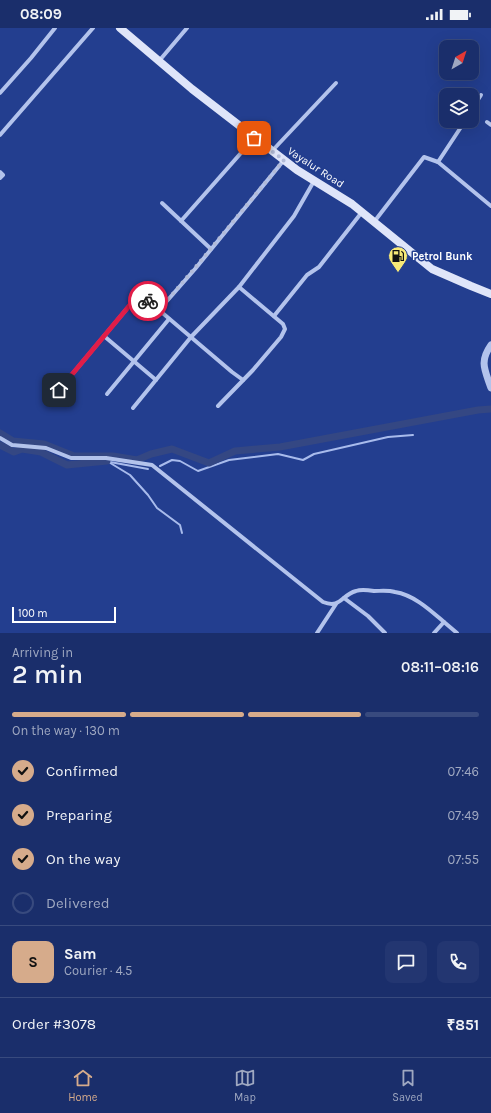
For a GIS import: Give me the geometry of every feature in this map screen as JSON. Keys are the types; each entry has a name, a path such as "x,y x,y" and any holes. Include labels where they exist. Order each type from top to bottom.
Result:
{"main road":[{"name":"Vayalur Road","path":"120,28 192,89 254,138 297,170 352,204 432,269 491,294"}],"street":[{"path":"0,93 56,28"},
{"path":"0,134 92,28"},
{"path":"159,61 187,28"},
{"path":"272,151 336,83"},
{"path":"487,122 491,125"},
{"path":"438,162 460,128"},
{"path":"181,220 254,138"},
{"path":"374,222 424,157 438,162 491,206"},
{"path":"159,310 284,160"},
{"path":"0,172 3,175 0,178"},
{"path":"133,408 191,337 239,287 294,216 314,181"},
{"path":"162,203 211,249"},
{"path":"274,316 307,275 319,267 362,212"},
{"path":"218,406 281,337 285,330 283,324 239,287"},
{"path":"59,390 139,296 144,298 159,310 243,380"},
{"path":"107,394 169,319"},
{"path":"104,336 156,380"},
{"path":"491,345 486,352 483,364 491,388"},
{"path":"0,438 12,445 46,448 71,458 106,458 152,465 324,602 336,604"},
{"path":"317,633 336,604 357,590 395,591 406,595 426,607 457,633"},
{"path":"344,598 368,616 385,633"},
{"path":"434,633 444,622"}],"waterway":[{"path":"0,433 13,441 44,444 74,456 113,456 137,460 151,454 172,449 209,463 235,451 280,447 478,410 491,409"},
{"path":"160,466 172,460 180,461 198,471 229,460 278,454 303,460 314,454 388,437 413,435"},
{"path":"0,445 14,452 22,449 41,452 67,465 107,461"},
{"path":"107,461 130,475 148,495 157,508 180,525 182,533"},
{"path":"110,462 148,469"}],"way so far":[{"path":"148,301 159,310 284,160 254,138"}],"place":[{"name":"Petrol Bunk","path":"398,273"}],"route":[{"path":"59,390 135,299 139,296 148,301"}]}
